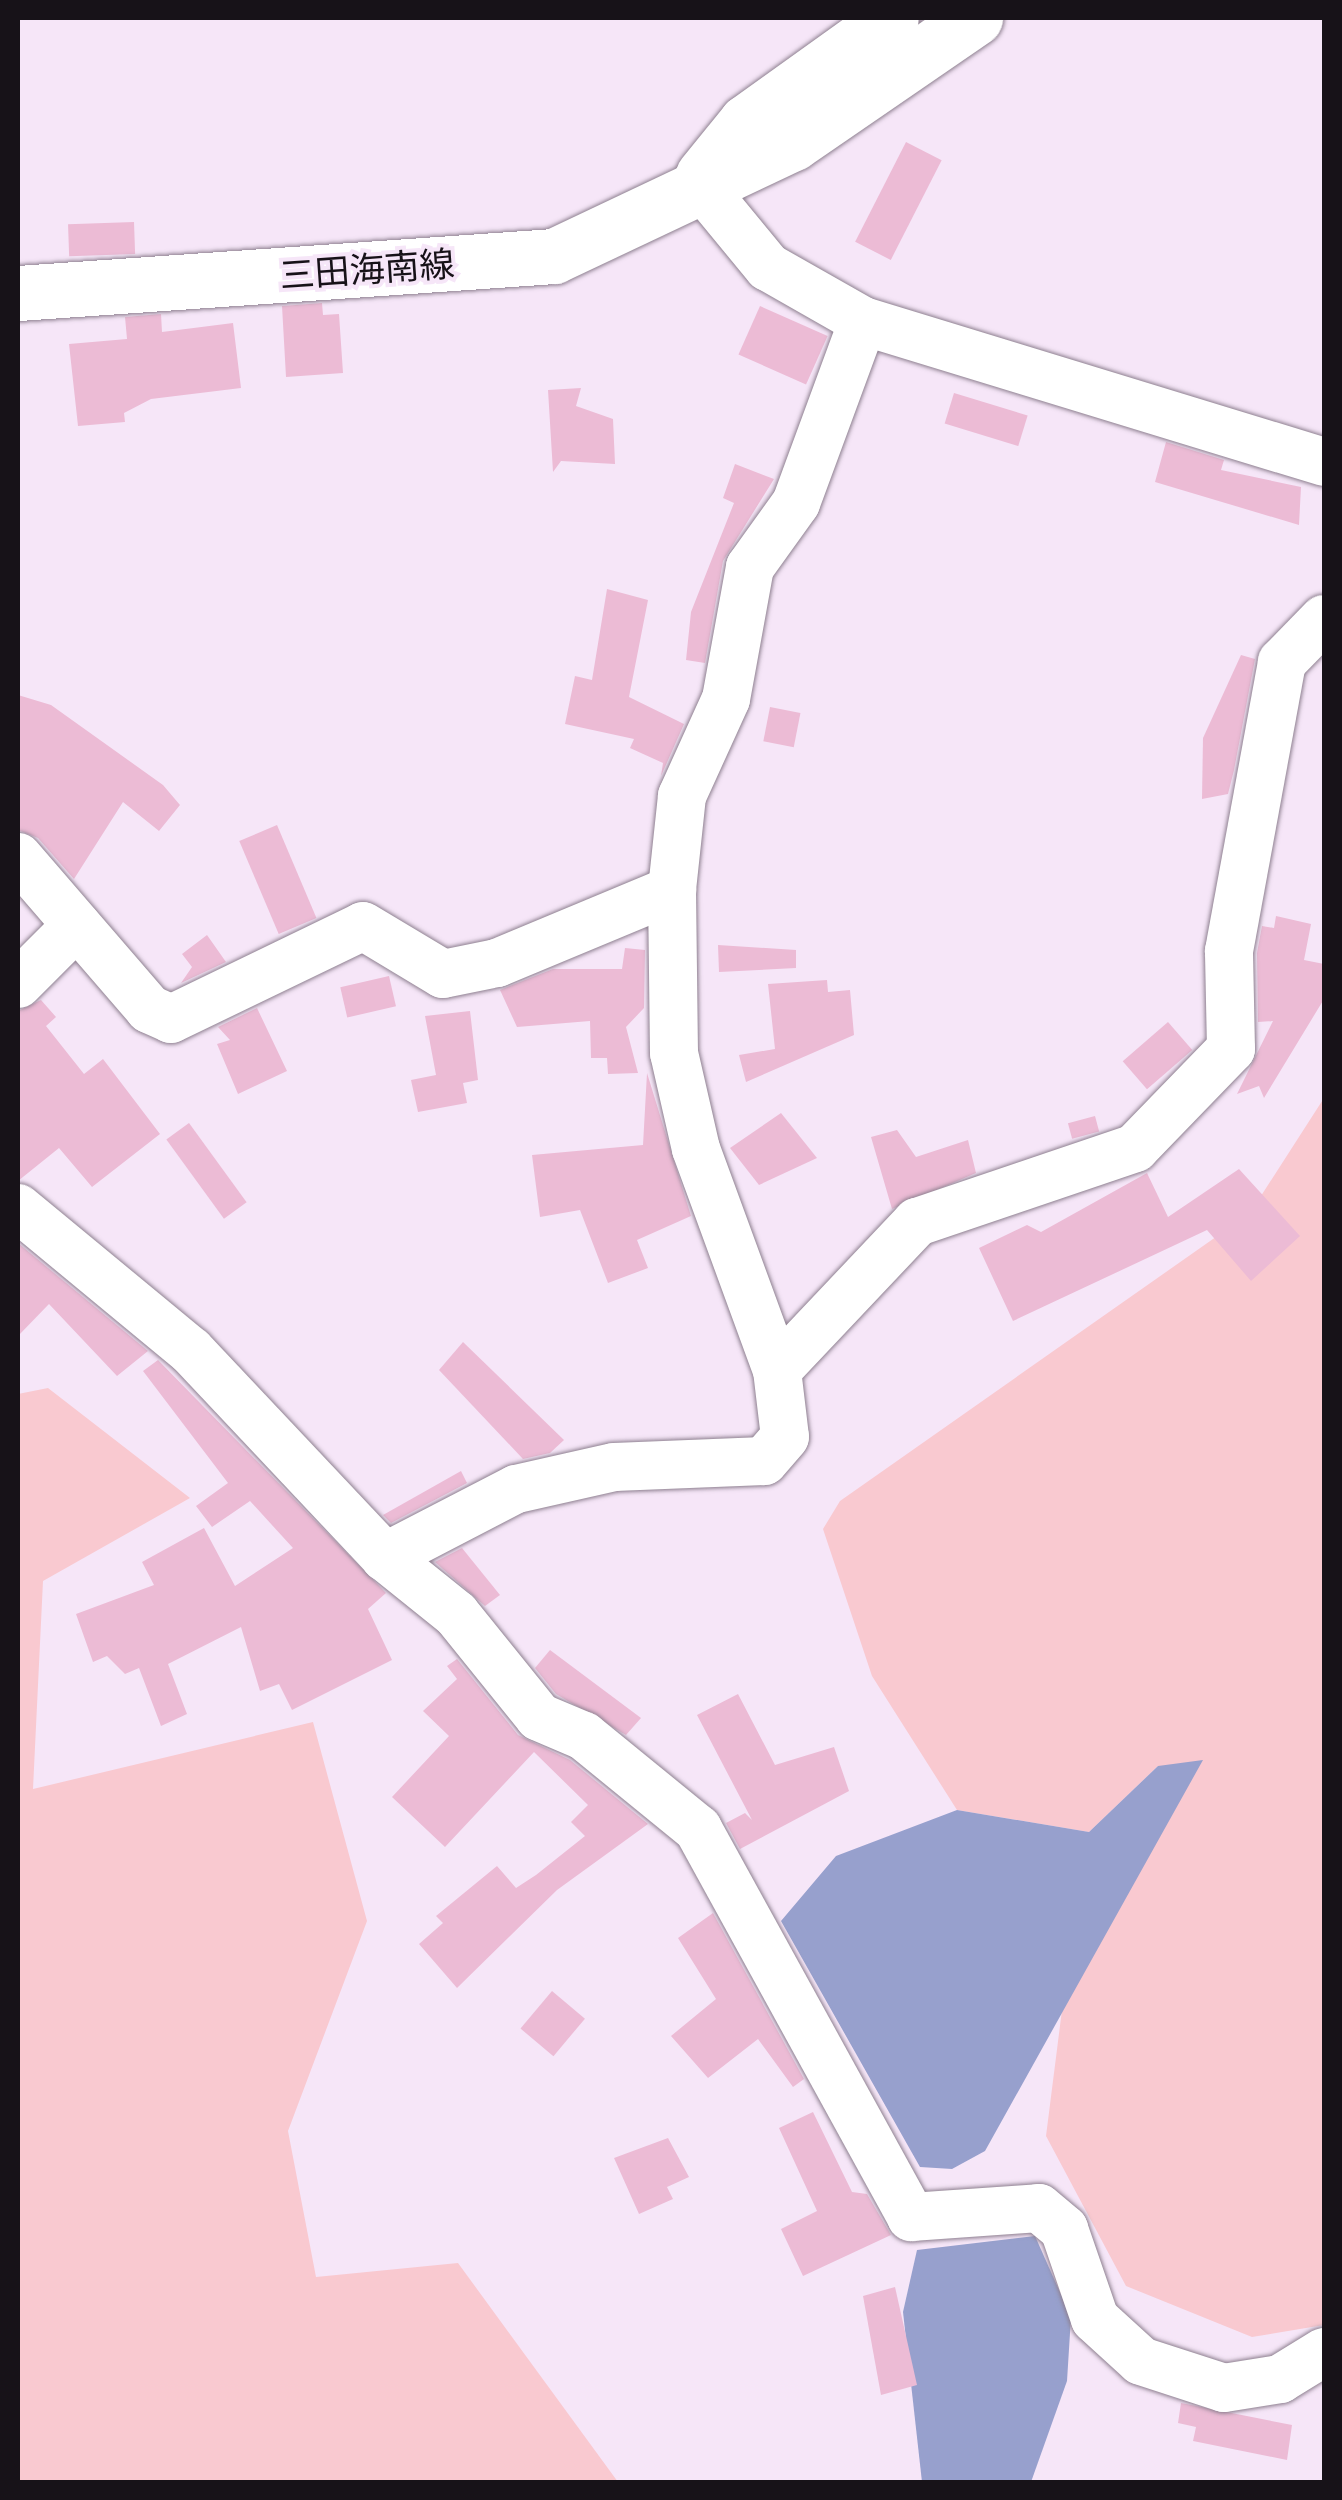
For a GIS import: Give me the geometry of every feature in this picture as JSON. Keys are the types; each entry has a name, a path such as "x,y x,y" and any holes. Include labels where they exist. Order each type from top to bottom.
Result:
{"main road":[{"name":"三田海南線","path":"698,181 746,122 891,18"},
{"name":"三田海南線","path":"18,293 554,256 622,230 698,181 793,143 975,18"}],"street":[{"path":"698,181 768,267 864,321 1324,462"},
{"path":"385,1557 516,1489 614,1466 764,1460 786,1437 777,1370 696,1149 674,1053 672,890 682,796 726,699 750,567 796,502 864,321"},
{"path":"777,1370 917,1222 1134,1148 1230,1049 1228,951 1282,662 1324,618"},
{"path":"18,857 149,1010 171,1019 363,926 443,974 497,963 672,890"},
{"path":"18,984 76,925"},
{"path":"18,1208 191,1351 385,1557 456,1614 540,1717 584,1736 698,1829 911,2217 1039,2208 1064,2229 1095,2320 1158,2367 1224,2388 1280,2379 1324,2352"}],"shaded area":[{"path":"1324,1098 1324,2325 1252,2337 1126,2286 1046,2136 1062,2010 1103,1931 1158,1766 1089,1832 957,1810 872,1676 823,1529 840,1501 1250,1213"},
{"path":"48,1388 190,1498 43,1581 33,1789 313,1722 367,1921 288,2131 316,2277 458,2263 618,2482 18,2482 18,1394"}],"water":[{"path":"1203,1760 985,2151 952,2169 920,2167 781,1921 836,1856 957,1810 1089,1832 1158,1766"},
{"path":"1035,2236 1071,2317 1067,2381 1031,2482 922,2482 903,2312 917,2250"}],"building":[{"path":"906,142 942,160 891,260 855,242"},
{"path":"134,222 135,254 69,256 68,224"},
{"path":"322,303 323,315 339,314 343,373 286,377 282,306"},
{"path":"760,306 828,336 806,385 738,354"},
{"path":"161,314 162,332 233,323 241,388 151,399 124,413 125,422 78,426 69,344 127,339 125,317"},
{"path":"581,388 576,406 613,419 615,464 561,461 553,472 548,390"},
{"path":"954,393 1028,416 1018,446 945,424"},
{"path":"1166,442 1224,460 1221,470 1301,487 1299,525 1155,482"},
{"path":"735,464 774,479 723,561 705,663 686,660 691,612 734,503 723,498"},
{"path":"607,589 648,600 629,697 684,724 661,776 663,763 630,748 634,739 565,724 575,676 592,680"},
{"path":"1241,655 1255,659 1228,794 1202,799 1203,738"},
{"path":"18,695 51,705 163,785 180,805 159,831 123,802 74,879 38,838 18,830"},
{"path":"770,707 800,713 794,747 763,741"},
{"path":"277,825 316,918 279,934 239,841"},
{"path":"1276,916 1311,924 1304,960 1324,964 1324,999 1264,1098 1259,1086 1237,1094 1273,1021 1258,1022 1257,953 1262,926 1274,928"},
{"path":"207,935 226,962 181,983 192,967 182,954"},
{"path":"718,945 796,950 796,968 719,972"},
{"path":"625,948 645,950 644,1008 626,1027 638,1073 608,1074 607,1058 591,1058 590,1021 517,1027 500,990 553,969 622,969"},
{"path":"389,976 396,1006 347,1017 340,987"},
{"path":"827,980 828,992 850,990 854,1035 746,1082 739,1055 775,1049 768,984"},
{"path":"41,1000 56,1017 46,1026 84,1074 103,1059 160,1134 92,1187 59,1148 18,1181 18,1011"},
{"path":"257,1008 287,1071 238,1094 217,1044 230,1040 218,1027"},
{"path":"470,1011 478,1080 463,1083 467,1103 418,1112 411,1080 436,1075 425,1016"},
{"path":"1168,1022 1192,1050 1147,1089 1123,1061"},
{"path":"647,1073 691,1216 637,1240 648,1268 608,1283 580,1210 540,1217 532,1155 643,1145"},
{"path":"781,1113 817,1158 759,1185 730,1148"},
{"path":"1095,1116 1099,1131 1072,1139 1068,1123"},
{"path":"189,1123 247,1202 224,1219 166,1139"},
{"path":"897,1130 916,1157 968,1140 976,1173 892,1209 871,1137"},
{"path":"1239,1169 1300,1236 1251,1281 1207,1230 1013,1321 979,1248 1027,1225 1041,1232 1147,1173 1168,1217"},
{"path":"18,1243 148,1351 117,1376 49,1304 18,1336"},
{"path":"463,1342 564,1440 550,1453 523,1459 439,1370"},
{"path":"158,1360 386,1593 368,1609 392,1660 292,1710 279,1684 260,1691 241,1627 168,1664 187,1714 161,1726 139,1668 125,1674 107,1656 93,1662 76,1614 154,1585 142,1562 204,1528 235,1586 293,1548 250,1501 212,1527 196,1506 228,1483 143,1371"},
{"path":"461,1471 467,1483 391,1523 383,1515"},
{"path":"462,1548 500,1595 485,1606 435,1562"},
{"path":"550,1650 641,1718 626,1735 556,1694 535,1668"},
{"path":"457,1659 518,1735 570,1760 648,1824 557,1890 457,1988 419,1944 443,1923 436,1916 497,1866 516,1888 536,1875 585,1836 571,1822 588,1805 534,1752 445,1847 392,1797 449,1736 423,1711 457,1679 447,1666"},
{"path":"738,1694 775,1765 834,1747 849,1791 740,1849 726,1823 745,1813 752,1820 697,1715"},
{"path":"713,1913 804,2079 793,2087 758,2039 708,2078 671,2036 716,1999 678,1938"},
{"path":"552,1991 585,2019 553,2056 521,2029"},
{"path":"813,2112 852,2192 867,2194 891,2235 803,2276 781,2229 817,2211 779,2128"},
{"path":"668,2138 689,2177 667,2187 673,2199 639,2214 614,2158"},
{"path":"895,2287 917,2385 881,2395 863,2296"},
{"path":"1181,2403 1292,2425 1287,2460 1193,2441 1196,2427 1178,2423"}]}
